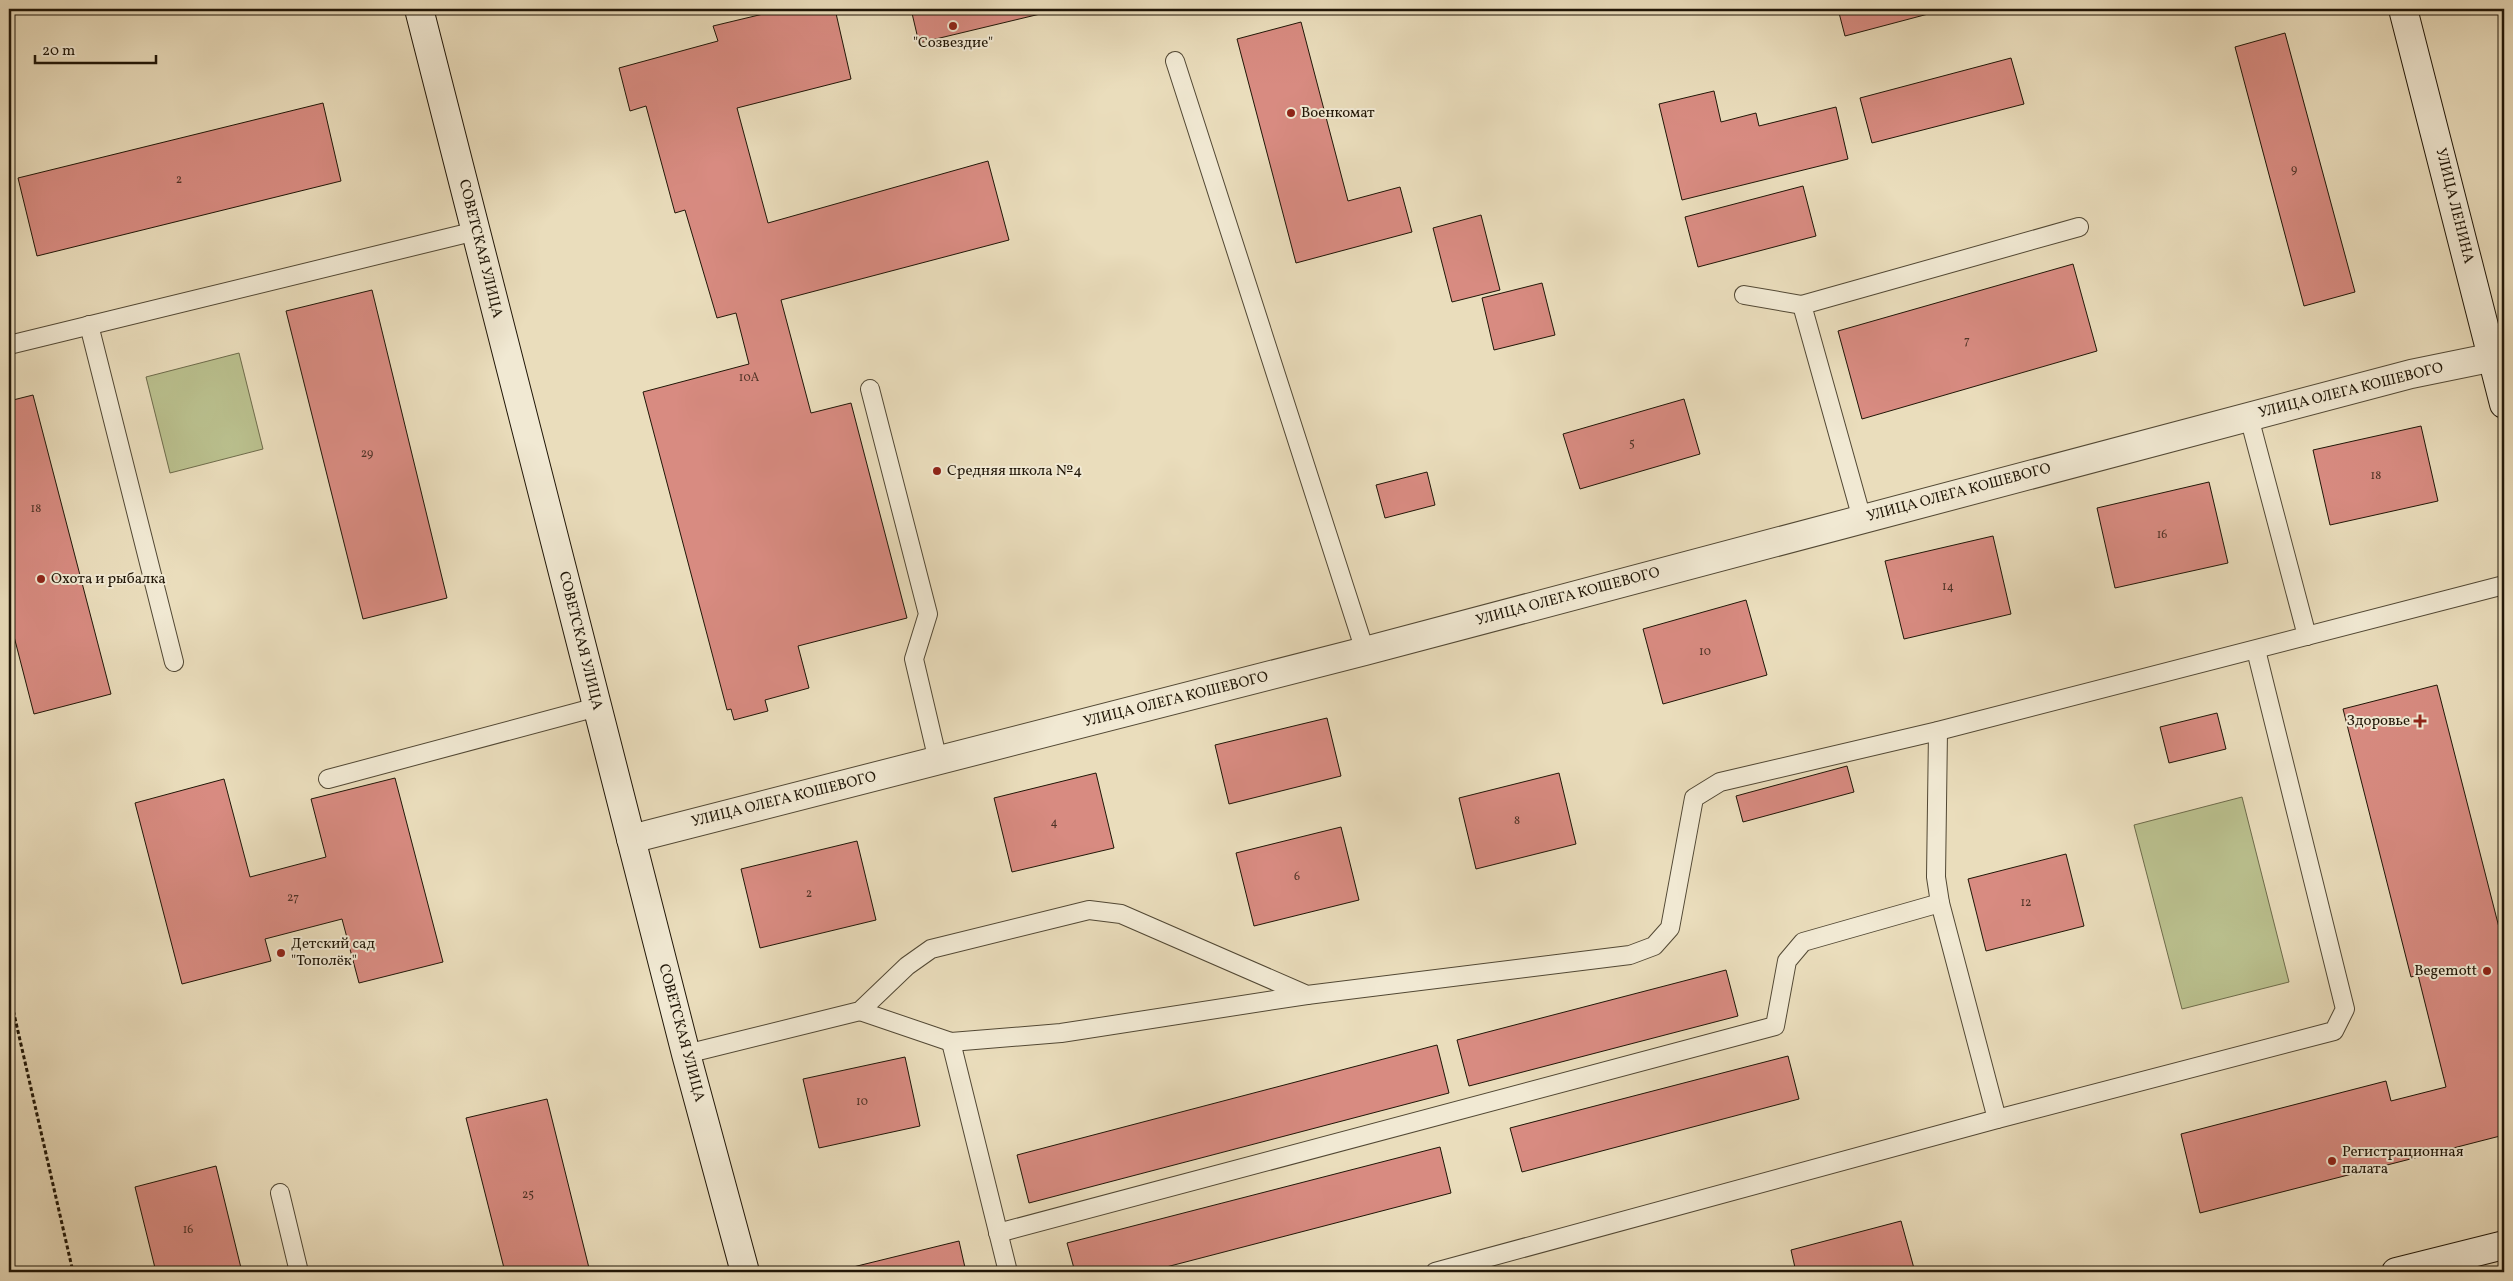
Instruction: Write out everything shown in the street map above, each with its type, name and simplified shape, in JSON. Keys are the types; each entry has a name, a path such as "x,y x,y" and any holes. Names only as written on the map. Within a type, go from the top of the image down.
{"street":[{"name":"СОВЕТСКАЯ УЛИЦА","path":"419,9 686,1054 745,1272"},
{"name":"УЛИЦА ЛЕНИНА","path":"2403,9 2498,356 2504,404"},
{"name":"УЛИЦА ОЛЕГА КОШЕВОГО","path":"631,840 1365,651 2411,374 2498,356"},
{"path":"2396,1272 2504,1245"}],"lane":[{"path":"1175,61 1365,651"},
{"path":"1744,295 1802,305 2079,227"},
{"path":"9,345 476,231"},
{"path":"1802,305 1862,519"},
{"path":"89,325 174,662"},
{"path":"870,389 928,614 914,659 938,761"},
{"path":"2249,417 2307,636"},
{"path":"860,1011 951,1042 1060,1033 1307,995 1630,955 1654,946 1670,928 1694,798 1720,782 1938,731 2504,585"},
{"path":"1435,1272 2334,1031 2345,1009 2256,650"},
{"path":"328,779 597,707"},
{"path":"1938,731 1936,877 1940,903 1997,1120"},
{"path":"998,1233 1775,1026 1787,961 1803,942 1940,903"},
{"path":"686,1054 860,1011 908,966 931,949 1089,910 1120,914 1307,995"},
{"path":"951,1042 1008,1272"},
{"path":"280,1193 299,1272"}],"path":[{"path":"9,992 73,1272"}],"green space":[{"path":"239,353 263,449 170,473 146,377"},
{"path":"2242,797 2289,982 2182,1009 2134,825"}],"building":[{"path":"784,9 835,9 851,79 737,108 768,223 988,161 1009,240 781,300 811,413 851,403 907,618 798,646 809,688 765,700 768,711 734,720 731,709 727,710 643,392 749,364 736,313 717,318 685,210 675,213 646,106 630,111 619,68 718,41 713,26"},
{"name":"\"Созвездие\"","path":"911,9 1061,9 919,43"},
{"path":"1838,9 1947,9 1845,36"},
{"name":"Военкомат","path":"1301,22 1348,201 1400,187 1412,232 1296,263 1237,39"},
{"path":"2285,33 2355,292 2304,306 2235,47"},
{"path":"2011,58 2024,104 1872,143 1860,98"},
{"path":"1714,91 1721,122 1756,113 1759,126 1836,107 1848,159 1682,200 1659,104"},
{"path":"323,103 341,181 37,256 18,178"},
{"path":"1803,186 1816,236 1698,267 1685,217"},
{"path":"1481,215 1500,290 1452,302 1433,228"},
{"path":"2073,264 2097,351 1862,419 1838,331"},
{"path":"1542,283 1555,335 1494,350 1482,298"},
{"path":"372,290 447,598 363,619 286,311"},
{"path":"33,395 111,694 34,714 9,617 9,401"},
{"path":"1684,399 1700,454 1580,489 1563,434"},
{"path":"2421,426 2438,501 2330,525 2313,450"},
{"path":"1427,472 1435,505 1385,518 1376,485"},
{"path":"2209,482 2228,563 2115,588 2097,508"},
{"path":"1993,536 2011,614 1904,639 1885,561"},
{"path":"1746,600 1767,675 1663,704 1643,629"},
{"path":"2437,685 2504,947 2504,1135 2200,1213 2181,1134 2386,1081 2391,1101 2446,1087 2418,975 2411,977 2343,709"},
{"path":"2217,713 2226,749 2169,763 2160,727"},
{"path":"1327,718 1341,776 1229,804 1215,745"},
{"path":"1847,766 1854,792 1743,822 1736,796"},
{"path":"1096,773 1114,848 1012,872 994,798"},
{"path":"1559,773 1576,844 1476,869 1459,798"},
{"path":"395,778 443,962 359,983 342,919 265,939 271,961 182,984 135,803 224,779 250,877 326,857 311,799"},
{"path":"1341,827 1359,900 1254,926 1236,853"},
{"path":"857,841 876,920 760,948 741,869"},
{"path":"2066,854 2084,926 1986,951 1968,879"},
{"path":"1726,970 1738,1016 1469,1086 1457,1040"},
{"path":"1437,1045 1449,1093 1029,1203 1017,1155"},
{"path":"1788,1056 1799,1099 1522,1172 1510,1128"},
{"path":"905,1057 920,1126 819,1148 803,1079"},
{"path":"547,1099 590,1272 505,1272 466,1118"},
{"path":"1440,1147 1451,1193 1147,1272 1075,1272 1067,1243"},
{"path":"216,1166 242,1272 156,1272 135,1187"},
{"path":"1901,1221 1915,1272 1796,1272 1791,1250"},
{"path":"959,1241 966,1272 850,1272 849,1268"}],"place":[{"name":"\"Созвездие\"","path":"953,26"},
{"name":"Военкомат","path":"1291,113"},
{"name":"Средняя школа №4","path":"937,471"},
{"name":"Охота и рыбалка","path":"41,579"},
{"name":"Здоровье","path":"2420,721"},
{"name":"Детский сад \"Тополёк\"","path":"281,953"},
{"name":"Begemott","path":"2487,971"},
{"name":"Регистрационная палата","path":"2332,1161"}]}
